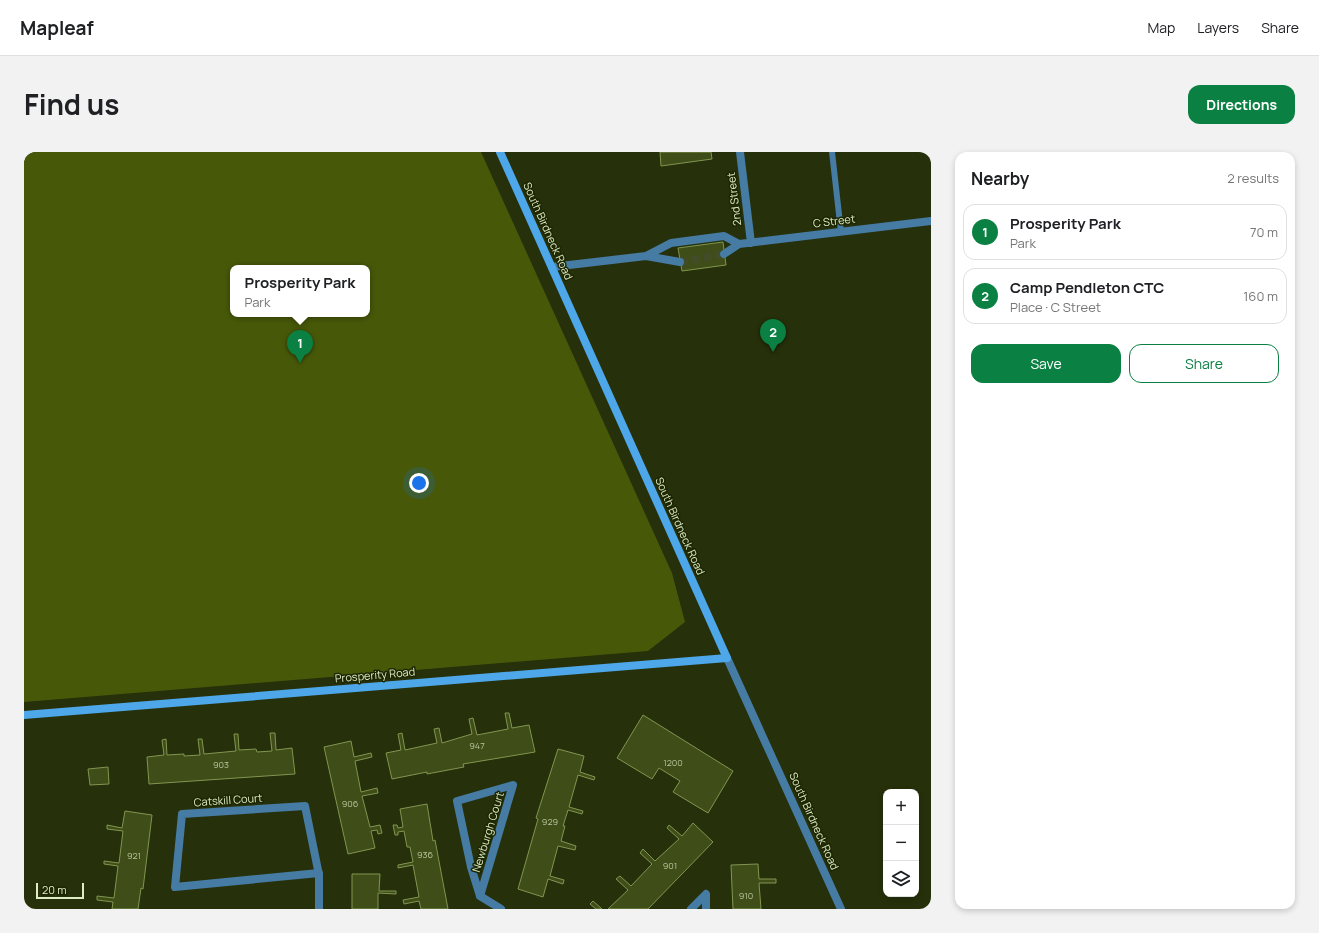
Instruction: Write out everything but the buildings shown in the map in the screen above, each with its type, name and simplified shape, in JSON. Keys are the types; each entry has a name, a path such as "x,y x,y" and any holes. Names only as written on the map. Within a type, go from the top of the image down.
{"street":[{"name":"South Birdneck Road","path":"500,152 841,909"},
{"name":"2nd Street","path":"740,152 751,243"},
{"name":"C Street","path":"724,254 739,244 931,221"},
{"name":"C Street","path":"646,256 671,243 716,237 724,236 739,244"},
{"name":"C Street","path":"552,267 646,256 680,262"},
{"name":"Prosperity Road","path":"24,715 727,658"},
{"name":"Newburgh Court","path":"513,785 511,792 480,896 471,867 457,801 513,785"},
{"name":"Catskill Court","path":"319,872 175,887 182,814 305,806 319,872 319,909"},
{"path":"691,909 706,894 706,909"},
{"path":"480,896 501,909"}],"lane":[{"path":"832,152 841,232"}],"green space":[{"path":"24,152 481,152 672,573 685,622 648,651 24,702"}],"tunnel":[{"path":"680,262 724,254"}],"place":[{"name":"Camp Pendleton CTC","path":"773,352"},
{"name":"Prosperity Park","path":"300,363"}]}
